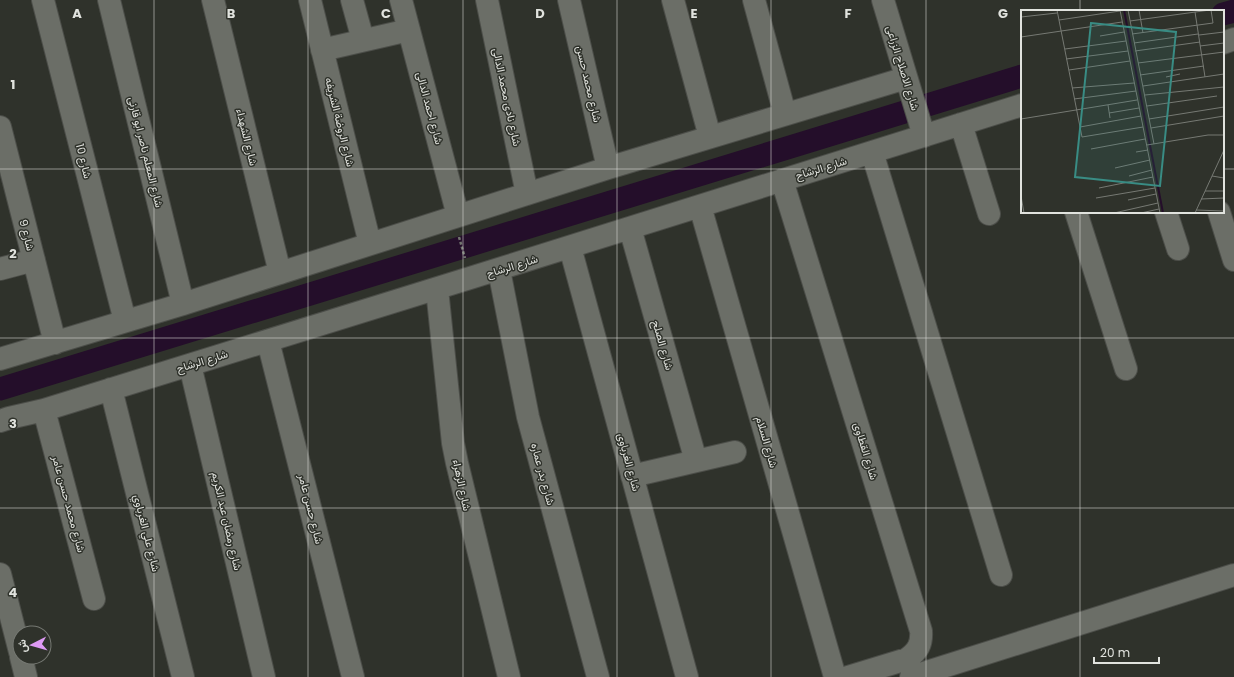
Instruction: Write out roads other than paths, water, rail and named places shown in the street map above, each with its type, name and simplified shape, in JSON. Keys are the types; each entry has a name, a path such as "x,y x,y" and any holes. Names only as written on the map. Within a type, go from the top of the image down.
{"street":[{"name":"شارع 10","path":"43,0 125,321"},
{"name":"شارع المعلم ناصر ابو قارنى","path":"109,0 183,304"},
{"name":"شارع الشهداء","path":"214,0 280,273"},
{"name":"شارع الروضة الشريفه","path":"310,0 370,244"},
{"path":"352,0 363,40"},
{"name":"شارع احمد الدالى","path":"401,0 456,217"},
{"name":"شارع نادى محمد الدالى","path":"487,0 527,194"},
{"name":"شارع محمد حسن","path":"569,0 608,168"},
{"path":"673,0 710,138"},
{"path":"754,0 786,114"},
{"name":"شارع الاصلاح الزراعى","path":"883,0 924,136"},
{"path":"322,50 409,30"},
{"path":"1224,43 1234,39"},
{"path":"0,359 183,304 608,168 906,78"},
{"name":"شارع الرشاح","path":"0,421 44,410 499,270 1021,105"},
{"path":"961,124 989,214"},
{"name":"شارع 9","path":"0,127 55,343"},
{"path":"872,152 1001,575"},
{"name":"شارع القطاوى","path":"782,180 921,631 922,639 919,647 914,654 907,659 848,677"},
{"name":"شارع السلام","path":"700,206 835,677"},
{"path":"1076,213 1126,368"},
{"path":"1166,213 1178,249"},
{"path":"1219,213 1234,260"},
{"name":"شارع الصلح","path":"630,228 696,461"},
{"name":"شارع الغرباوى","path":"570,247 687,677"},
{"path":"0,269 34,260"},
{"name":"شارع بدر عماره","path":"499,270 528,417 598,677"},
{"name":"شارع الزهراء","path":"436,289 453,443 461,484 509,677"},
{"name":"شارع حسن عامر","path":"268,341 353,677"},
{"name":"شارع رمضان عبد الكريم","path":"190,365 264,677"},
{"name":"شارع علي الغرباوي","path":"111,389 183,677"},
{"name":"شارع محمد حسن عامر","path":"44,410 94,599"},
{"path":"632,476 735,452"},
{"path":"0,574 13,625"},
{"path":"911,677 933,674 1234,575"},
{"path":"23,665 26,677"}],"waterway":[{"path":"1224,14 1234,11"},
{"path":"0,389 1021,76"}]}
